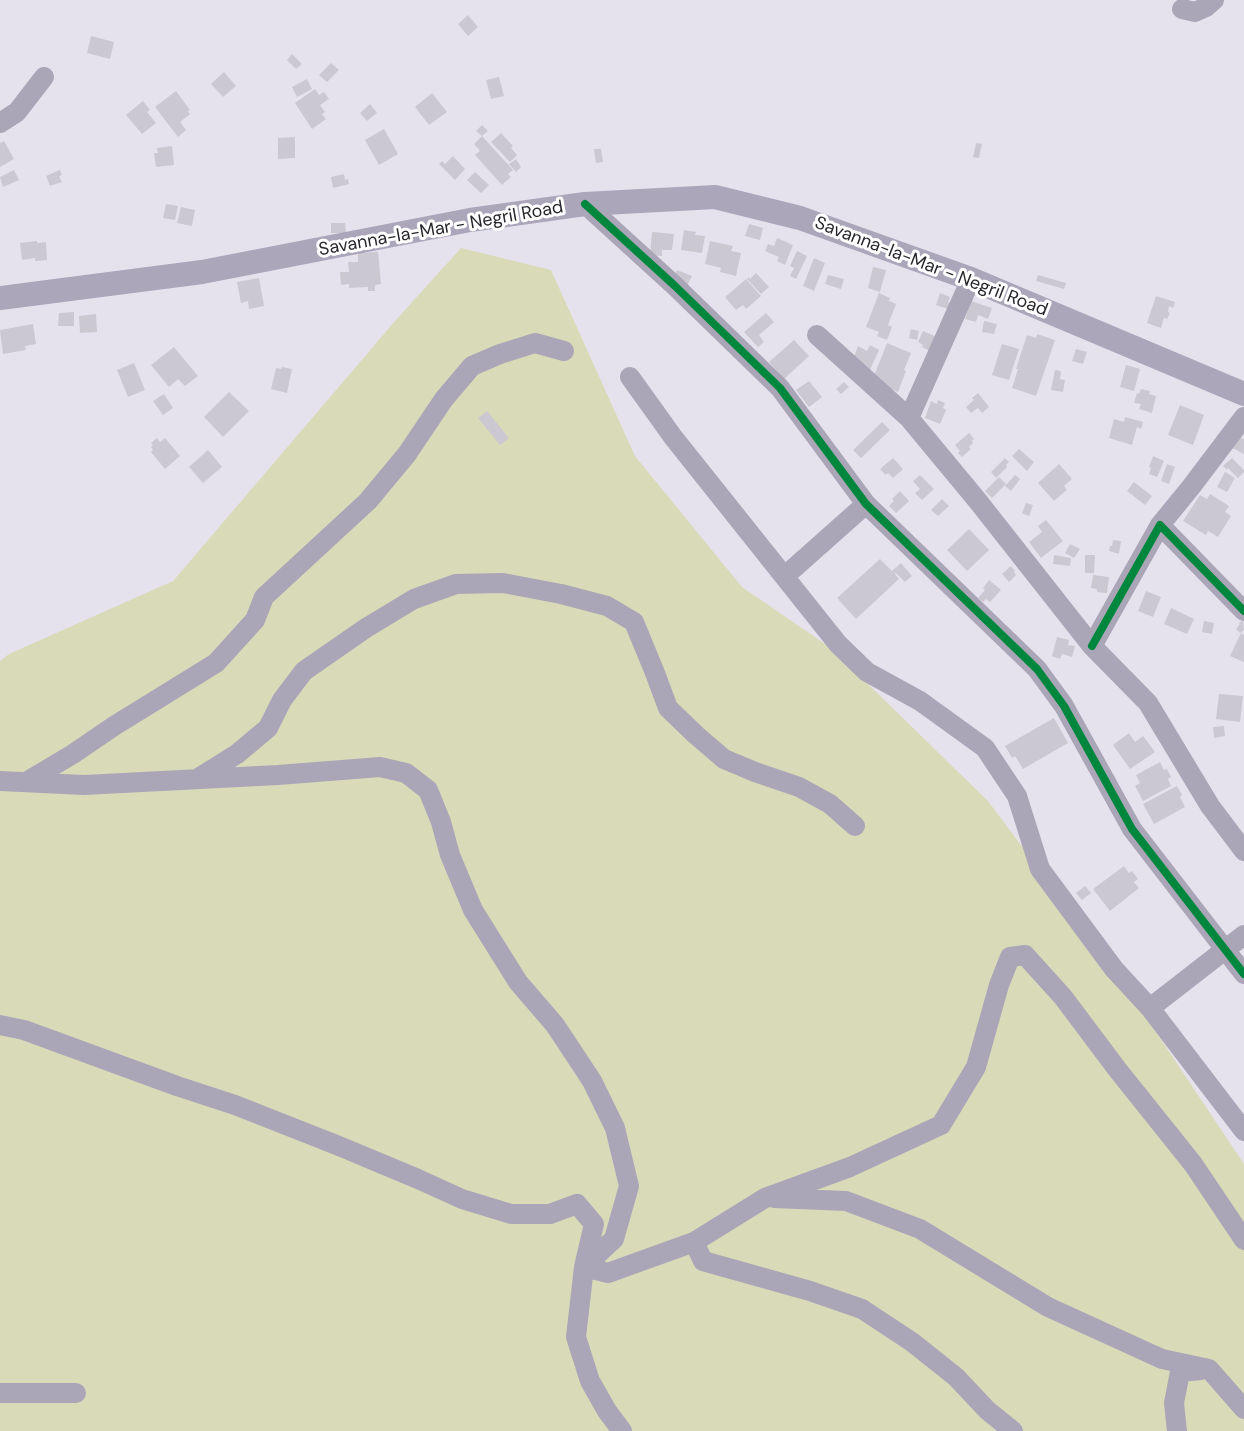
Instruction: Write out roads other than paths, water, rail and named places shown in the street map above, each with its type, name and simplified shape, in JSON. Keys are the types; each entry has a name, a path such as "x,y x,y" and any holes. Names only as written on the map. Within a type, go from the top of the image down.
{"main road":[{"name":"Savanna-la-Mar - Negril Road","path":"0,298 202,272 470,220 585,204 715,197 800,218 971,279 1244,400"}],"street":[{"path":"1182,9 1195,12 1214,0"},
{"path":"0,123 17,112 44,77"},
{"path":"585,204 675,286 780,388 866,504 1037,669 1064,706 1132,829 1244,974"},
{"path":"909,418 971,279"},
{"path":"817,335 909,418 1092,646 1148,703 1210,806 1244,851"},
{"path":"26,782 216,663 255,620 264,597 368,501 407,454 444,399 472,366 535,343 564,351"},
{"path":"630,377 673,437 838,644 867,672 920,701 985,748 1017,796 1040,869 1114,969 1150,1008 1244,1131"},
{"path":"1092,646 1160,525 1191,487 1244,400"},
{"path":"785,576 866,504"},
{"path":"1160,525 1244,611"},
{"path":"197,778 237,754 268,728 282,699 304,671 366,628 414,599 456,584 503,583 607,606 634,622 668,708 696,735 724,759 799,787 830,804 855,826"},
{"path":"0,781 84,785 279,775 380,767 406,774 428,790 441,822 450,855 473,910 519,982 555,1025 592,1081 615,1128 629,1186 614,1239 584,1267"},
{"path":"1150,1008 1244,935"},
{"path":"584,1267 608,1273 694,1242 765,1198 850,1167 941,1125 976,1066 999,985 1010,957 1025,955 1063,998 1193,1164 1244,1240"},
{"path":"0,1025 24,1030 235,1105 349,1150 462,1199 511,1214 550,1214 577,1204 594,1224 584,1267 576,1337 590,1381 607,1411 622,1431"},
{"path":"765,1198 846,1201 920,1229 1048,1307 1162,1359 1209,1368 1244,1409"},
{"path":"694,1242 703,1261 810,1291 862,1309 912,1342 956,1377 987,1410 1013,1431"},
{"path":"1176,1431 1174,1404 1180,1372 1209,1368"},
{"path":"0,1393 76,1393"}]}
